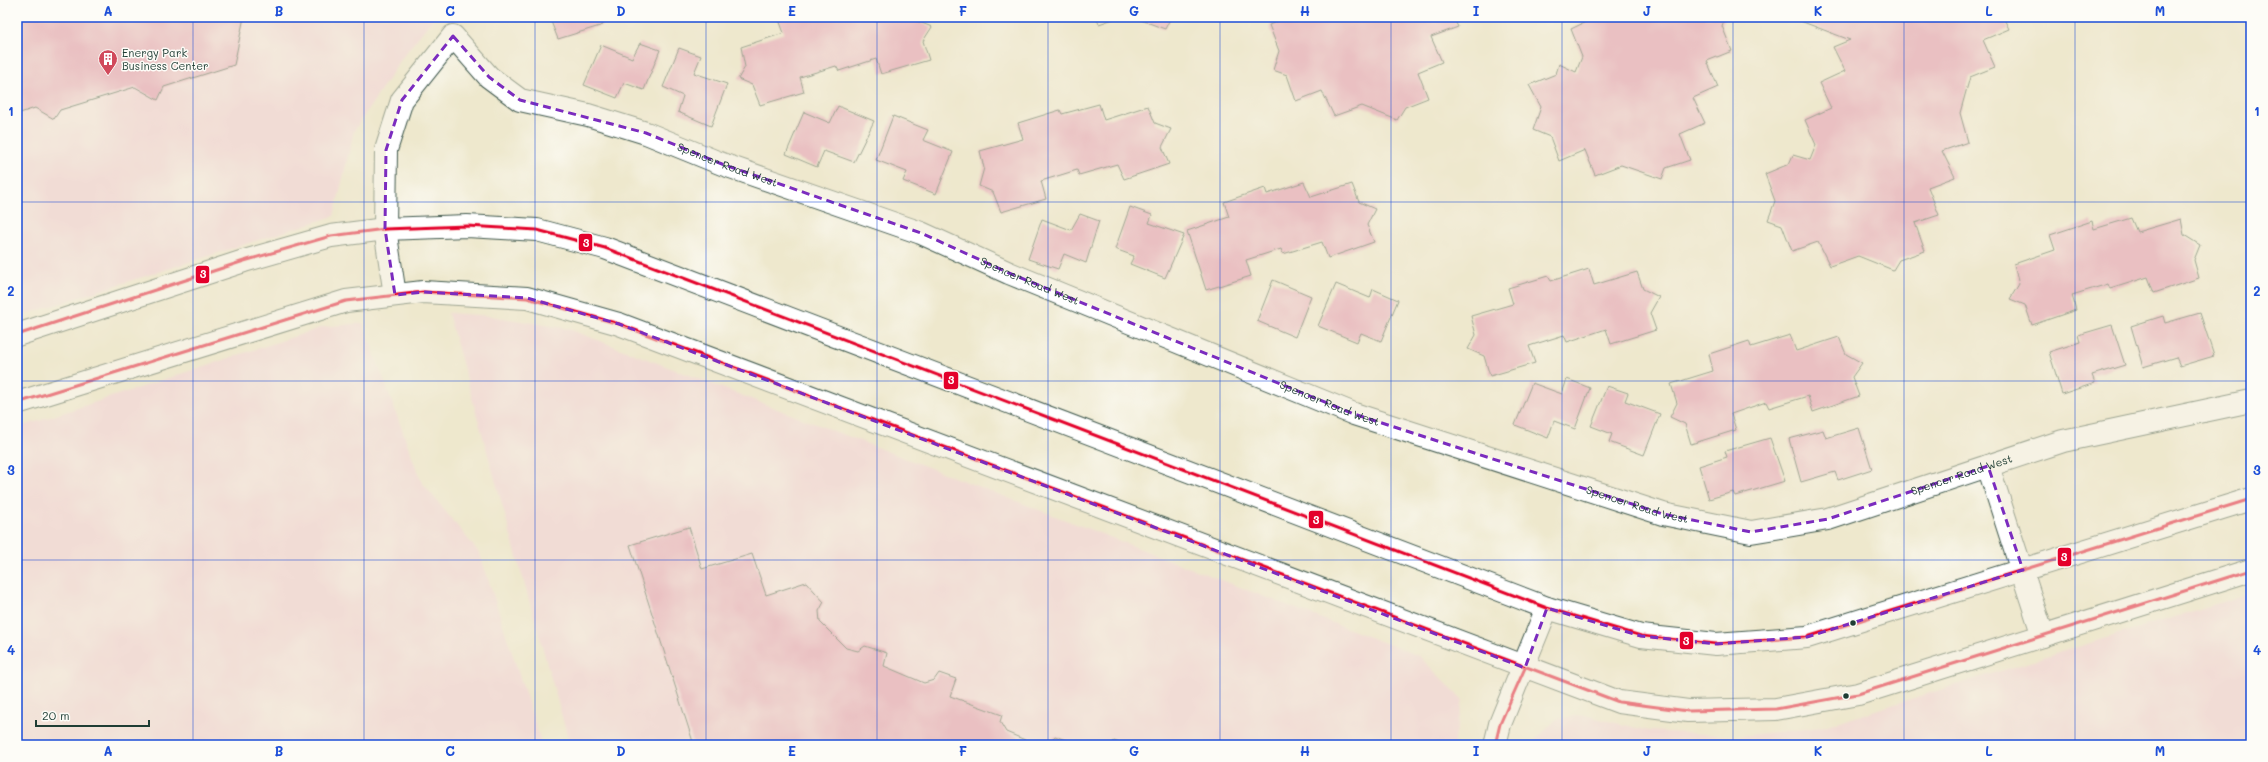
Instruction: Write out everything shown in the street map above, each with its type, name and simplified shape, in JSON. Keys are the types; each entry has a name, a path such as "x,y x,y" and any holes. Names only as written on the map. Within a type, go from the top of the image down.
{"street":[{"name":"Spencer Road West","path":"385,228 386,150 402,100 453,36 489,77 520,100 588,116 646,133 722,164 921,233 1009,273 1354,414 1663,514 1751,532 1828,519 2063,440 2251,401"},
{"path":"17,335 244,260 331,236 385,228 467,226 537,230 605,248 1547,608 1641,636 1716,644 1807,637 2251,499"},
{"path":"385,228 395,295"},
{"path":"17,403 346,301 423,292 527,298 619,324 1525,668 1619,702 1688,711 1776,709 1858,694 2251,570"},
{"path":"1988,466 2023,570 2043,636"},
{"path":"1495,745 1500,724 1525,668 1547,608"}],"highlighted area":[{"path":"453,36 489,77 520,100 646,133 722,164 921,233 1009,273 1354,414 1663,514 1751,532 1828,519 1988,466 2023,570 1807,637 1716,644 1641,636 1547,608 1525,668 619,324 527,298 423,292 395,295 385,229 386,150 402,100"}],"shaded area":[{"path":"17,17 434,17 402,58 354,131 334,216 17,317"},
{"path":"448,313 491,316 569,329 1419,656 1463,700 1454,745 570,745"},
{"path":"363,323 421,481 480,554 542,745 17,745 17,428 323,327"},
{"path":"2251,593 2251,745 1530,745 1557,719 1583,715 1649,731 1739,736 1821,727"}],"building":[{"name":"Energy Park Business Center","path":"17,17 244,17 234,65 164,87 158,100 135,87 60,110 54,119 35,108 17,114"},
{"path":"547,17 601,17 603,25 558,39 550,19"},
{"path":"778,17 913,17 914,20 932,27 923,41 929,60 881,74 876,59 839,71 836,66 800,77 804,92 760,105 752,85 738,79 745,67 741,47 784,33"},
{"path":"1096,17 1119,17 1099,24"},
{"path":"1133,17 1174,17 1170,19 1165,29"},
{"path":"1288,17 1453,17 1458,27 1431,37 1442,62 1418,72 1428,98 1405,107 1397,120 1362,106 1334,116 1322,91 1296,101 1287,75 1273,70 1279,51 1269,25"},
{"path":"1596,17 1725,17 1722,26 1732,51 1707,61 1718,87 1693,98 1705,123 1680,134 1690,160 1666,168 1662,179 1621,165 1595,175 1585,150 1559,161 1550,137 1533,130 1541,107 1529,85 1556,74 1559,64 1576,72 1582,57 1571,29"},
{"path":"1790,17 2003,17 2009,29 1983,40 1995,67 1970,77 1960,113 1968,142 1942,151 1955,177 1928,187 1939,215 1915,223 1925,251 1899,260 1893,270 1858,256 1830,266 1818,242 1792,251 1782,225 1768,220 1775,201 1765,174 1789,164 1793,155 1810,160 1816,145 1805,120 1831,108 1819,83 1845,71 1833,47 1850,40"},
{"path":"640,43 660,50 644,90 624,83 617,98 584,85 601,45 632,58"},
{"path":"679,48 701,56 694,73 727,84 711,126 678,112 683,96 663,87"},
{"path":"1099,104 1104,120 1148,106 1155,123 1171,129 1162,147 1169,164 1124,179 1117,164 1079,175 1077,170 1041,181 1046,199 1001,212 993,192 979,186 984,168 980,151 1023,139 1018,123 1060,110 1062,114"},
{"path":"838,106 874,121 854,162 824,151 817,167 786,154 804,112 830,123"},
{"path":"893,116 928,130 923,140 953,152 936,194 903,181 907,172 876,160"},
{"path":"1304,182 1311,197 1352,184 1359,202 1375,209 1367,225 1374,242 1328,258 1322,242 1283,254 1281,249 1246,260 1251,276 1206,290 1187,231 1229,217 1224,202 1265,188 1267,194"},
{"path":"1130,207 1152,215 1149,223 1184,235 1165,278 1130,264 1134,256 1115,249"},
{"path":"1080,214 1099,221 1086,263 1064,254 1058,269 1028,259 1042,219 1071,230"},
{"path":"2131,218 2137,232 2181,219 2184,235 2200,245 2194,260 2199,278 2154,293 2148,277 2110,289 2108,284 2072,295 2076,310 2032,325 2025,305 2010,299 2019,284 2014,264 2055,250 2050,235 2092,221 2094,229"},
{"path":"1589,269 1594,285 1637,272 1643,289 1659,297 1650,313 1656,330 1611,344 1606,329 1567,342 1564,335 1529,346 1535,363 1490,376 1484,356 1468,349 1476,335 1471,316 1513,304 1508,288 1548,276 1551,281"},
{"path":"1273,280 1311,296 1295,337 1257,321"},
{"path":"1336,284 1370,298 1373,289 1398,300 1381,341 1361,333 1357,342 1318,326"},
{"path":"2200,313 2214,356 2180,366 2176,357 2143,367 2131,326 2163,316 2165,323"},
{"path":"2112,325 2125,365 2092,375 2095,383 2062,394 2049,352 2080,342 2078,335"},
{"path":"1790,335 1796,351 1839,337 1846,354 1862,363 1852,377 1859,396 1813,412 1808,396 1769,408 1766,402 1731,414 1736,430 1691,444 1685,424 1670,417 1677,403 1671,384 1713,371 1709,354 1749,341 1751,347"},
{"path":"1567,379 1590,388 1575,429 1554,421 1548,438 1515,425 1532,383 1562,394"},
{"path":"1607,386 1628,393 1625,401 1660,414 1644,455 1609,442 1612,434 1591,426"},
{"path":"1859,428 1872,469 1838,480 1835,472 1801,482 1789,439 1823,430 1826,438"},
{"path":"1770,438 1785,481 1735,496 1733,492 1709,499 1699,466 1727,457 1725,451"},
{"path":"689,527 702,569 752,554 766,595 806,582 824,602 819,611 820,622 846,648 858,651 865,646 887,653 884,666 924,683 934,680 939,673 956,679 950,696 1002,715 1000,722 1006,732 1037,745 694,745 630,545"},
{"path":"1055,736 1078,745 1046,745"},
{"path":"1114,741 1125,745 1111,745"}],"transit line":[{"name":"3","path":"17,335 244,261 331,236 385,229 467,226 537,230 605,248 1547,608 1641,636 1716,644 1807,637 2251,499"},
{"name":"3","path":"17,403 346,301 423,292 527,298 619,324 1619,702 1688,711 1776,709 1858,694 2251,570"},
{"name":"3","path":"1495,745 1500,724 1525,668"}],"place":[{"name":"Energy Park Business Center","path":"108,76"}]}
